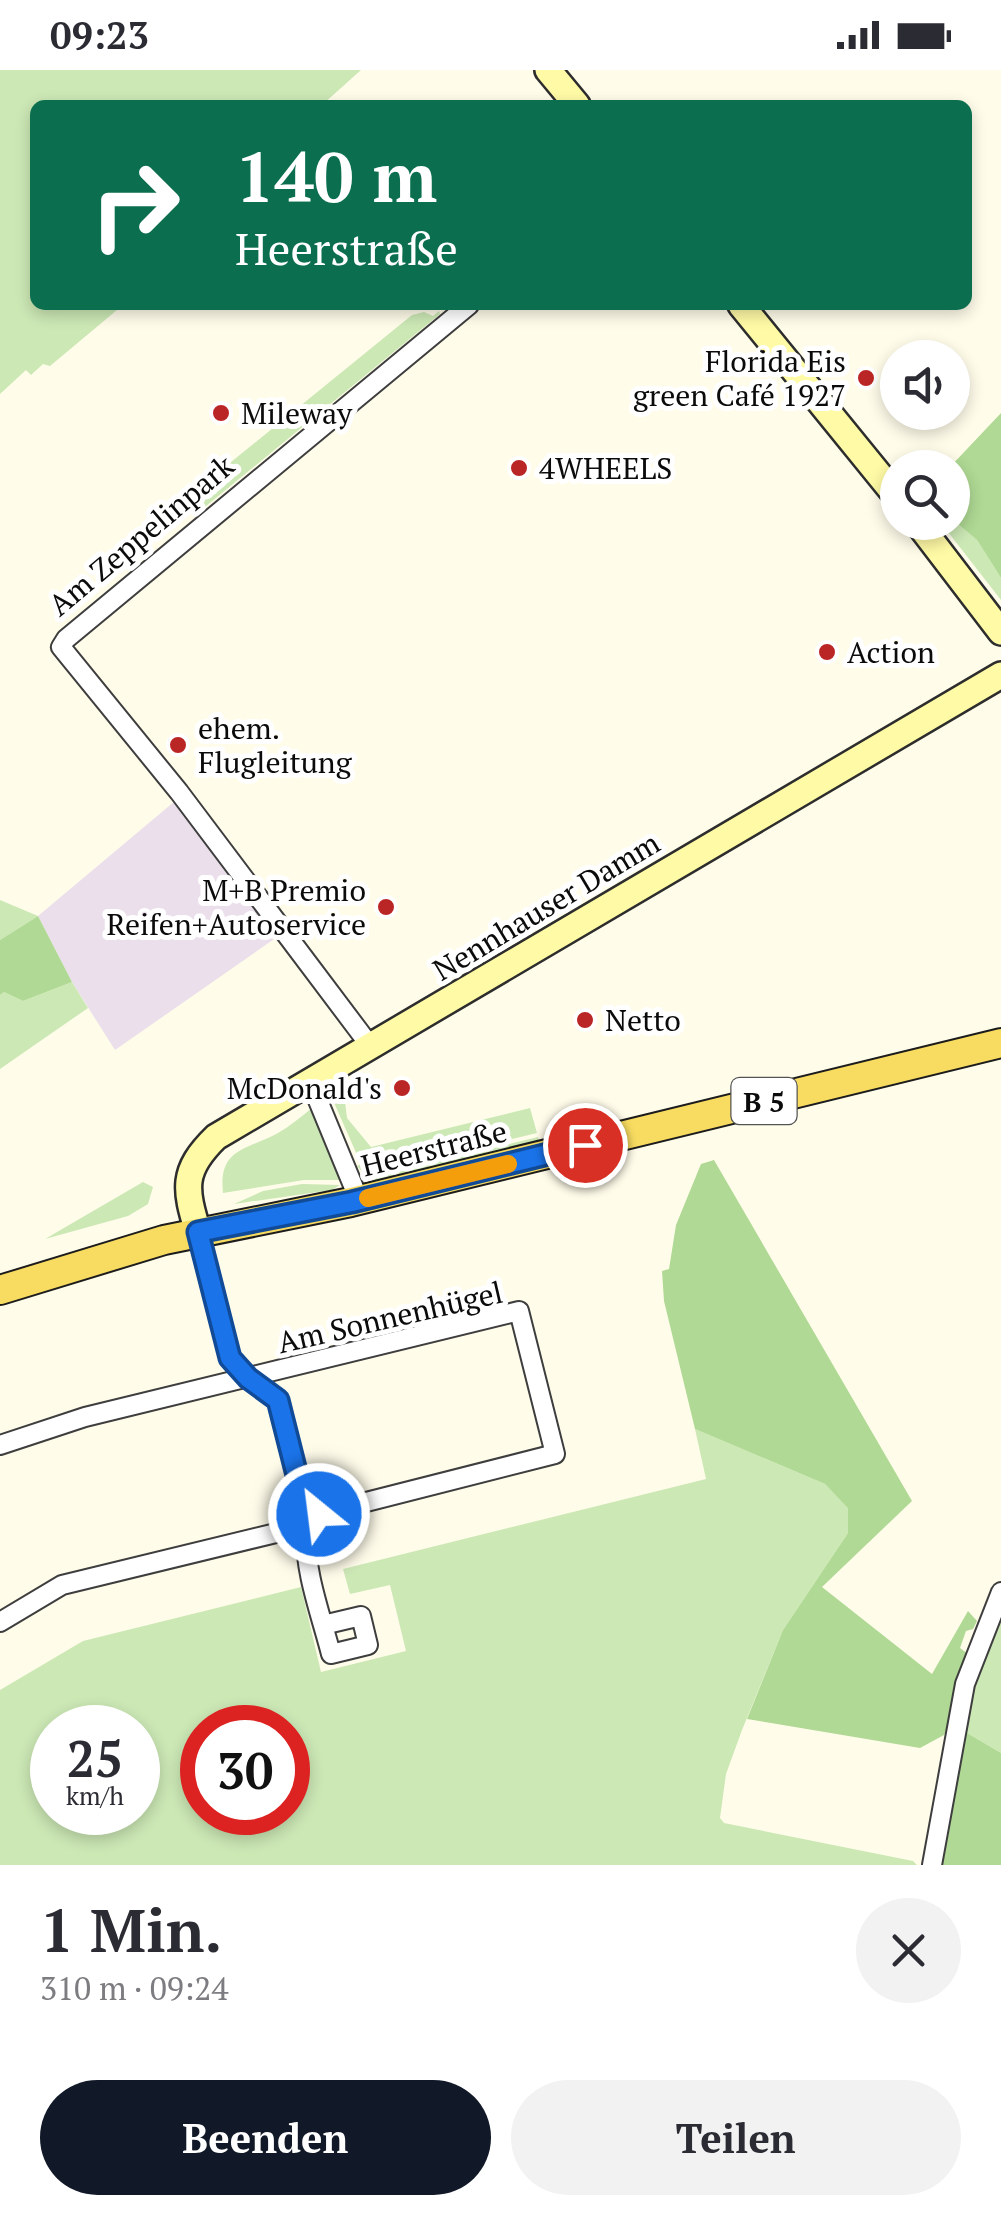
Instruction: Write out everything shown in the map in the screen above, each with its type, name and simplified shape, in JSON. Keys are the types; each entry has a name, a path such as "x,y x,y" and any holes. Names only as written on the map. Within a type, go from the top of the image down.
{"main road":[{"path":"548,70 573,100"},
{"path":"745,310 880,476"},
{"path":"931,540 1001,632"},
{"name":"Nennhauser Damm","path":"198,1232 186,1184 198,1157 216,1137 1001,675"},
{"name":"Heerstraße","path":"0,1290 198,1232 358,1200 1001,1043"}],"street":[{"name":"Am Zeppelinpark","path":"371,1047 179,792 61,647 119,594 463,310"},
{"path":"310,1082 358,1200"},
{"path":"198,1232 230,1358 248,1378 278,1400 312,1508 294,1511 324,1625"},
{"name":"Am Sonnenhügel","path":"248,1378 519,1311 555,1454 312,1508"},
{"path":"0,1445 85,1417 248,1378"},
{"path":"0,1622 62,1585 300,1526"},
{"path":"932,1865 965,1684 1001,1592"}],"shaded area":[{"path":"181,796 290,928 115,1050 72,982 38,916"}],"green space":[{"path":"0,70 361,70 328,100 30,100 30,310 117,310 50,366 43,364 31,375 26,370 0,394"},
{"path":"439,311 194,516 188,497 412,315 424,312 433,316"},
{"path":"1001,413 1001,578 970,534 970,450 966,450"},
{"path":"970,534 977,540 1001,578 1001,600 954,540 970,540"},
{"path":"0,900 38,916 0,940"},
{"path":"38,916 72,982 23,1001 4,992 0,995 0,940"},
{"path":"72,982 88,1008 0,1069 0,995 4,992 23,1001"},
{"path":"343,1085 347,1118 371,1147 530,1108 537,1133 365,1175 357,1166 361,1164 332,1098 333,1091"},
{"path":"312,1108 343,1176 339,1180 304,1180 223,1193 225,1167 237,1152 267,1139"},
{"path":"538,1137 539,1141 377,1181 367,1179"},
{"path":"714,1160 912,1501 822,1587 932,1674 968,1611 977,1621 973,1629 966,1631 960,1648 968,1654 951,1720 944,1735 920,1748 747,1719 783,1630 848,1533 848,1508 825,1484 695,1429 664,1301 662,1271 669,1269 676,1225 701,1164"},
{"path":"143,1182 153,1187 148,1204 128,1216 45,1239"},
{"path":"302,1184 340,1185 332,1190 234,1204 263,1191"},
{"path":"695,1429 825,1484 848,1507 848,1533 783,1630 726,1774 720,1818 724,1823 913,1861 917,1865 0,1865 0,1690 83,1641 301,1587 321,1672 406,1651 390,1585 350,1594 343,1569 706,1479"},
{"path":"1001,1610 1001,1753 962,1730 973,1676"},
{"path":"962,1730 1001,1753 1001,1865 939,1865"}],"slow traffic":[{"path":"368,1198 508,1164"}],"place":[{"name":"Florida Eis green Café 1927","path":"866,378"},
{"name":"Mileway","path":"221,413"},
{"name":"4WHEELS","path":"519,468"},
{"name":"Action","path":"827,652"},
{"name":"ehem. Flugleitung","path":"178,745"},
{"name":"M+B Premio Reifen+Autoservice","path":"386,907"},
{"name":"Netto","path":"585,1020"},
{"name":"McDonald's","path":"402,1088"}],"route":[{"path":"319,1514 314,1505 304,1503 278,1400 248,1378 230,1358 198,1232 352,1202 585,1145"}]}
